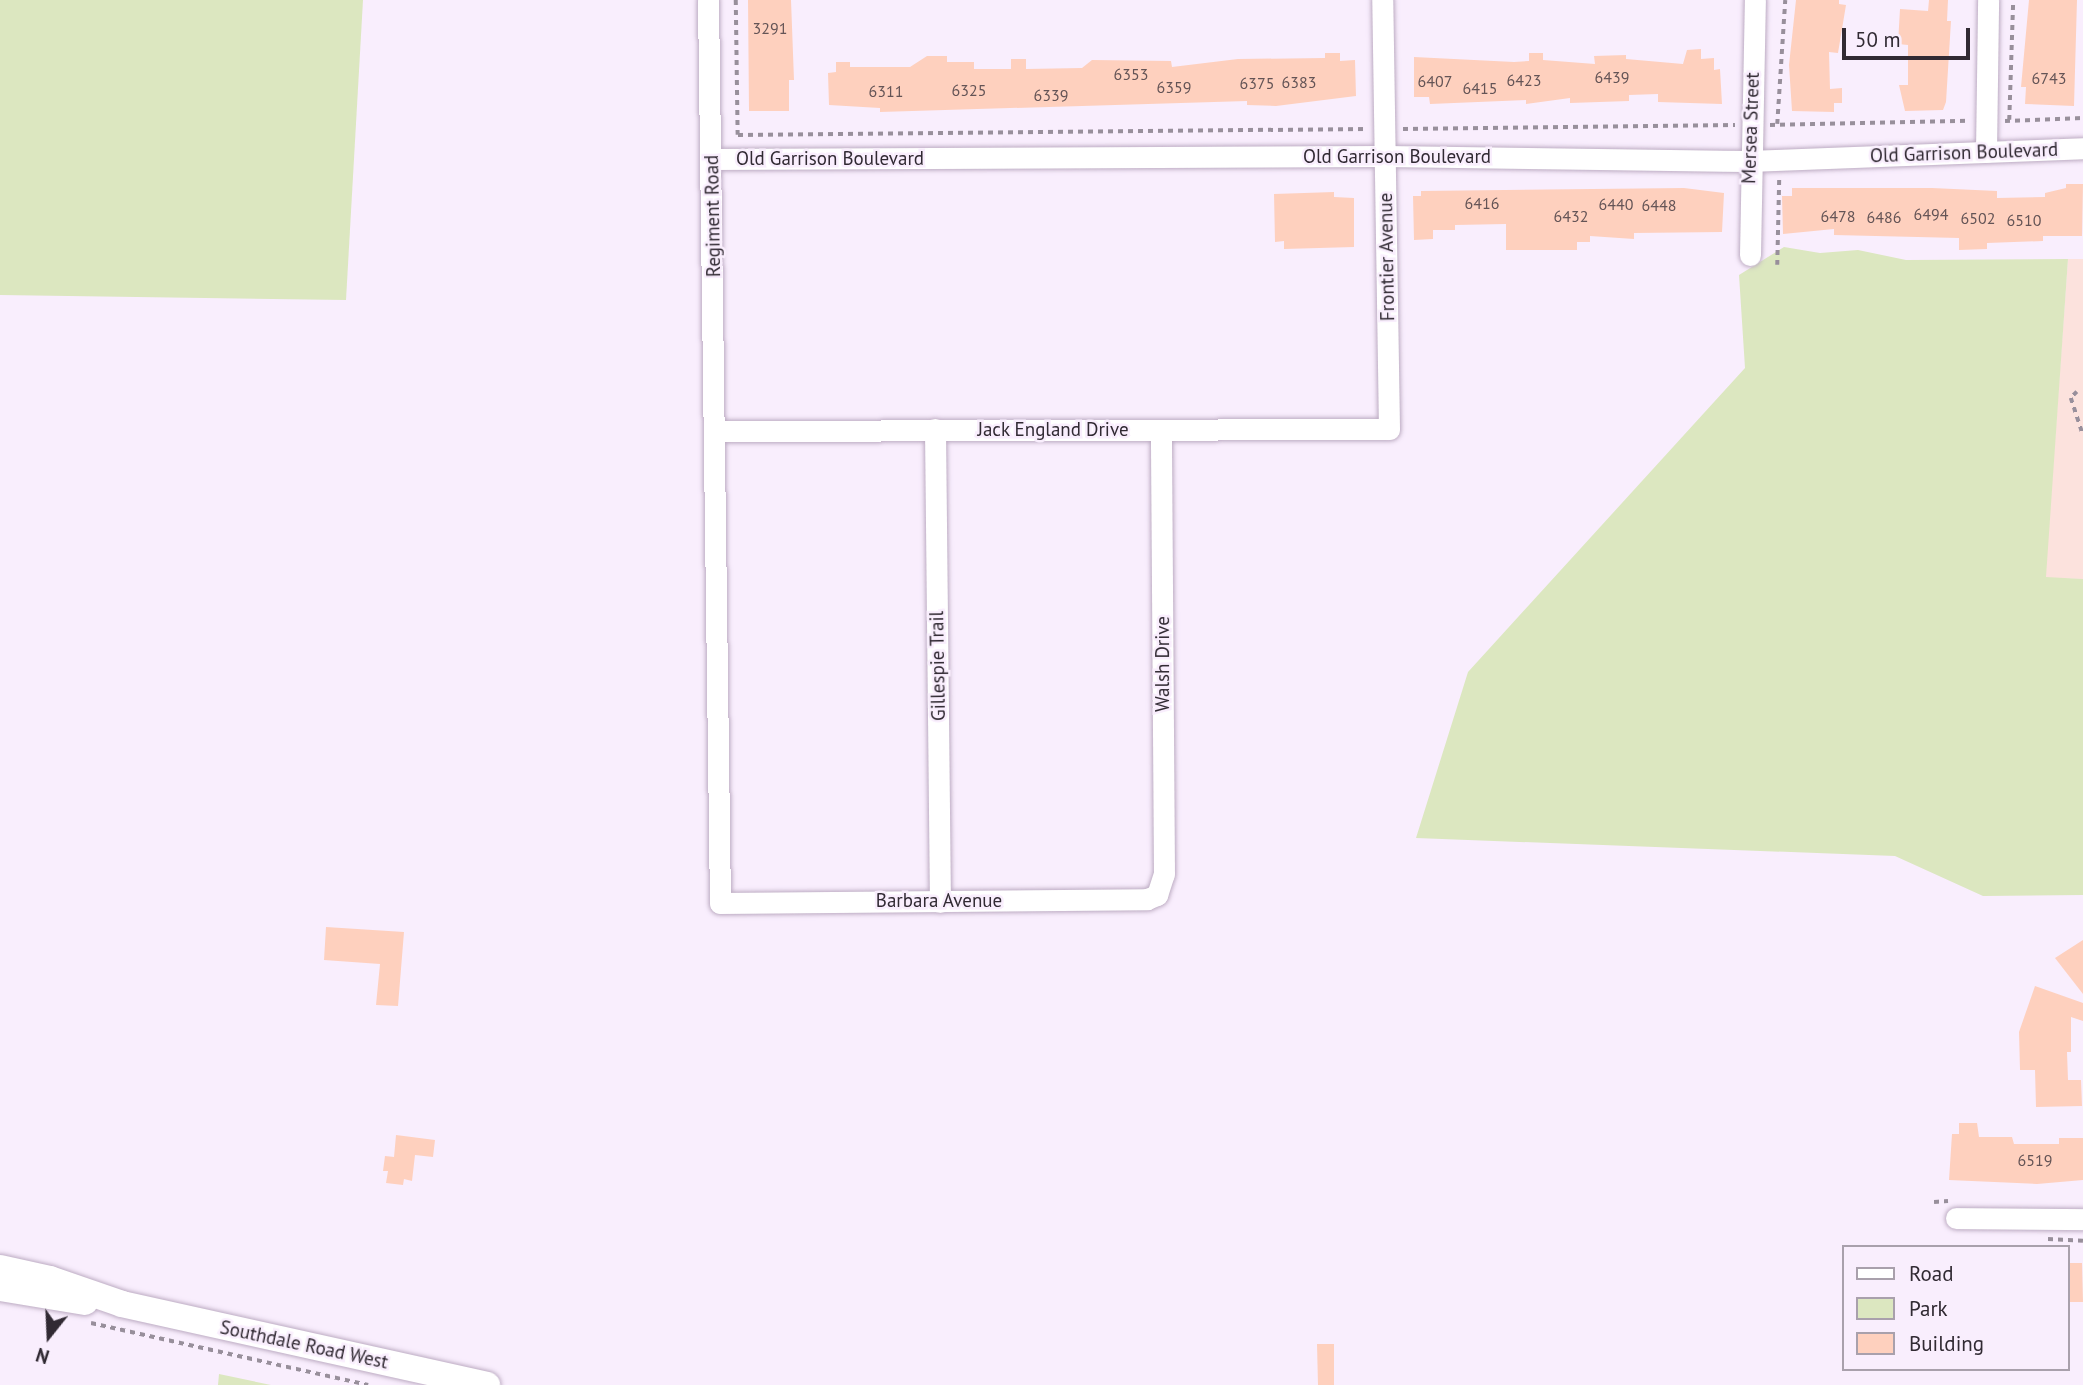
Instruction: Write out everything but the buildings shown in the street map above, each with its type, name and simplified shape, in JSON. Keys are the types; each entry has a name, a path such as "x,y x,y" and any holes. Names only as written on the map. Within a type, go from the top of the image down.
{"main road":[{"name":"Southdale Road West","path":"0,1268 50,1279 122,1304 487,1385"},
{"name":"Southdale Road West","path":"0,1288 46,1298 122,1304"}],"street":[{"name":"Regiment Road","path":"708,0 717,431 720,902"},
{"name":"Frontier Avenue","path":"1382,0 1389,429"},
{"name":"Mersea Street","path":"1750,255 1749,161 1755,0"},
{"path":"1986,152 1988,0"},
{"name":"Old Garrison Boulevard","path":"712,159 1386,156 1749,161 2083,148"},
{"name":"Gillespie Trail","path":"935,429 940,902"},
{"name":"Jack England Drive","path":"717,431 1389,429"},
{"name":"Walsh Drive","path":"1157,895 1164,874 1161,431"},
{"name":"Barbara Avenue","path":"720,902 940,902 1157,895"},
{"path":"1956,1218 2083,1219"}],"path":[{"path":"736,0 738,135 1380,129"},
{"path":"1777,124 1785,0"},
{"path":"2009,121 2013,0"},
{"path":"1995,121 2083,118"},
{"path":"1763,125 1982,121"},
{"path":"1394,129 1750,125"},
{"path":"1777,265 1780,167"},
{"path":"2077,392 2071,398 2083,434"},
{"path":"81,1321 368,1385"}],"shaded area":[{"path":"2068,259 2083,259 2083,579 2045,578"}],"green space":[{"path":"0,0 363,0 346,300 0,295"},
{"path":"1784,247 1820,253 1858,250 1906,260 2068,259 2046,577 2083,579 2083,895 1983,896 1895,856 1416,838 1468,672 1745,368 1739,275"},
{"path":"219,1374 271,1385 218,1385"}]}
